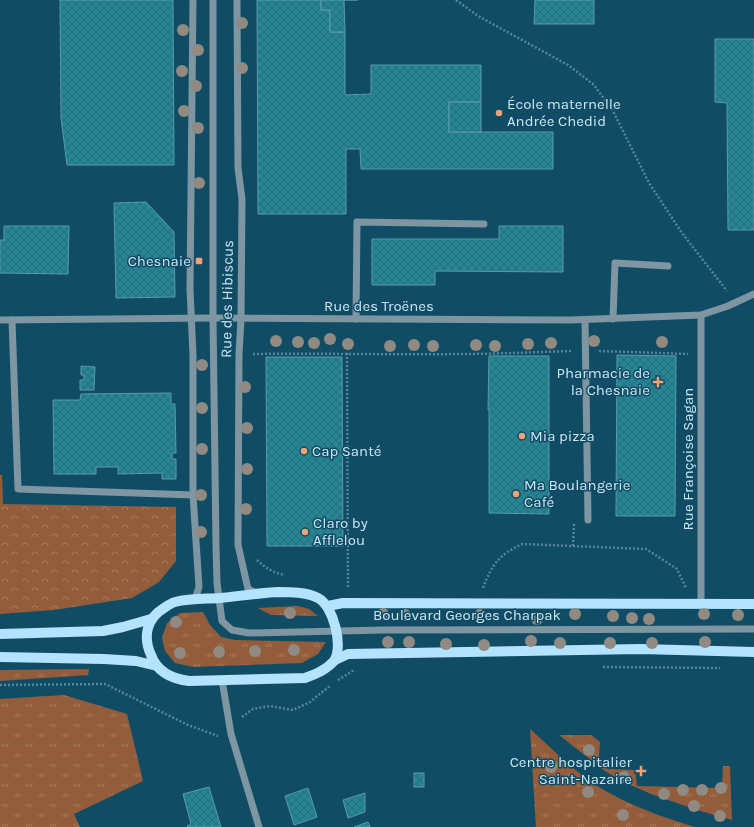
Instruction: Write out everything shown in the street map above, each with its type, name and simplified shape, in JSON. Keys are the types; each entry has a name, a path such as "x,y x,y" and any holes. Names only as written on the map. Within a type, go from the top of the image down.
{"main road":[{"path":"0,634 103,631 151,619 173,602 256,593 302,593 318,598 328,606 336,631 338,647 335,660"},
{"name":"Boulevard Georges Charpak","path":"328,606 343,603 754,604"},
{"path":"151,619 146,634 146,643 156,666"},
{"path":"0,657 136,660 156,666 176,679 190,681 305,678 320,673 335,660 348,654 641,649 754,652"}],"street":[{"path":"193,0 190,213 191,318 194,355 193,495 198,587 195,599"},
{"name":"Rue des Hibiscus","path":"213,0 213,318 217,583"},
{"name":"Rue des Hibiscus","path":"237,0 238,168 242,199 241,319 239,354 238,546 248,589 256,593"},
{"path":"356,319 357,222 484,224"},
{"path":"613,318 616,263 668,266"},
{"name":"Rue des Troënes","path":"0,320 213,318 585,320 701,315 754,294"},
{"name":"Rue Françoise Sagan","path":"701,315 701,603"},
{"path":"12,320 18,489 193,495"},
{"path":"585,320 588,520"},
{"name":"Boulevard Georges Charpak","path":"217,583 222,621 232,630 249,633 336,631 754,629"},
{"path":"222,680 231,734 259,827"}],"path":[{"path":"456,0 478,16 568,65 594,84 612,109 649,183 682,234 736,302"},
{"path":"239,354 461,354 586,351 701,354"},
{"path":"347,353 348,589"},
{"path":"482,588 498,558 522,544 646,549 677,569 686,588"},
{"path":"256,559 265,567 287,576"},
{"path":"476,588 490,588"},
{"path":"678,588 702,588"},
{"path":"343,589 355,589"},
{"path":"602,667 727,669"},
{"path":"241,718 253,709 270,706 293,710 310,702 354,670 362,670"},
{"path":"0,685 105,684 188,725 220,736"}],"green space":[{"path":"0,475 2,475 3,504 176,507 176,561 159,582 132,598 54,610 0,614"},
{"path":"298,606 309,609 318,616 271,615 258,608"},
{"path":"203,612 210,625 221,637 235,640 326,642 318,654 302,663 193,667 175,663 165,651 162,638 167,623 180,613"},
{"path":"89,669 88,675 0,681 0,670"},
{"path":"64,695 127,714 143,781 74,814 80,827 0,827 0,699"},
{"path":"530,729 576,771 609,793 651,812 695,827 536,827"},
{"path":"559,735 591,735 600,742 599,756 608,769 635,770 637,786 722,788 723,766 730,766 732,820 651,794 624,782 605,771"}],"building":[{"path":"60,0 173,0 174,165 67,165 61,118"},
{"path":"257,0 321,0 321,10 330,10 330,32 345,32 345,95 371,94 371,65 481,65 481,102 449,102 449,132 553,132 553,169 361,169 360,149 346,149 346,214 258,214"},
{"path":"321,0 344,0 345,32 330,32 330,10 321,10"},
{"path":"535,0 594,0 594,24 534,24"},
{"path":"715,39 754,39 754,230 728,230 727,103 715,102"},
{"path":"449,102 481,102 481,132 449,132"},
{"path":"146,202 174,232 175,297 116,298 114,203"},
{"path":"4,226 69,226 68,274 0,273 0,240 4,240"},
{"path":"499,226 563,226 563,272 435,271 435,285 372,285 372,239 499,239"},
{"path":"617,355 676,356 675,516 616,516"},
{"path":"489,356 549,356 549,514 489,513"},
{"name":"Cap Santé","path":"266,357 342,357 343,546 267,546"},
{"path":"81,366 95,367 94,390 80,390 80,380 84,380 84,375 81,375"},
{"path":"171,393 171,404 175,404 176,453 172,453 172,459 176,459 176,479 162,479 162,473 118,474 118,467 96,467 96,474 54,474 53,400 80,400 81,394"},
{"path":"414,773 424,773 424,787 414,787"},
{"path":"209,787 221,827 188,827 187,826 191,824 183,794"},
{"path":"308,788 317,817 294,825 285,796"},
{"path":"365,793 365,812 348,818 343,800"},
{"path":"368,822 370,827 354,827"}],"place":[{"name":"École maternelle Andrée Chedid","path":"499,113"},
{"name":"Chesnaie","path":"199,261"},
{"name":"Pharmacie de la Chesnaie","path":"658,382"},
{"name":"Mia pizza","path":"522,436"},
{"name":"Cap Santé","path":"304,451"},
{"name":"Ma Boulangerie Café","path":"516,494"},
{"name":"Claro by Afflelou","path":"305,532"},
{"name":"Centre hospitalier Saint-Nazaire","path":"641,771"}]}
